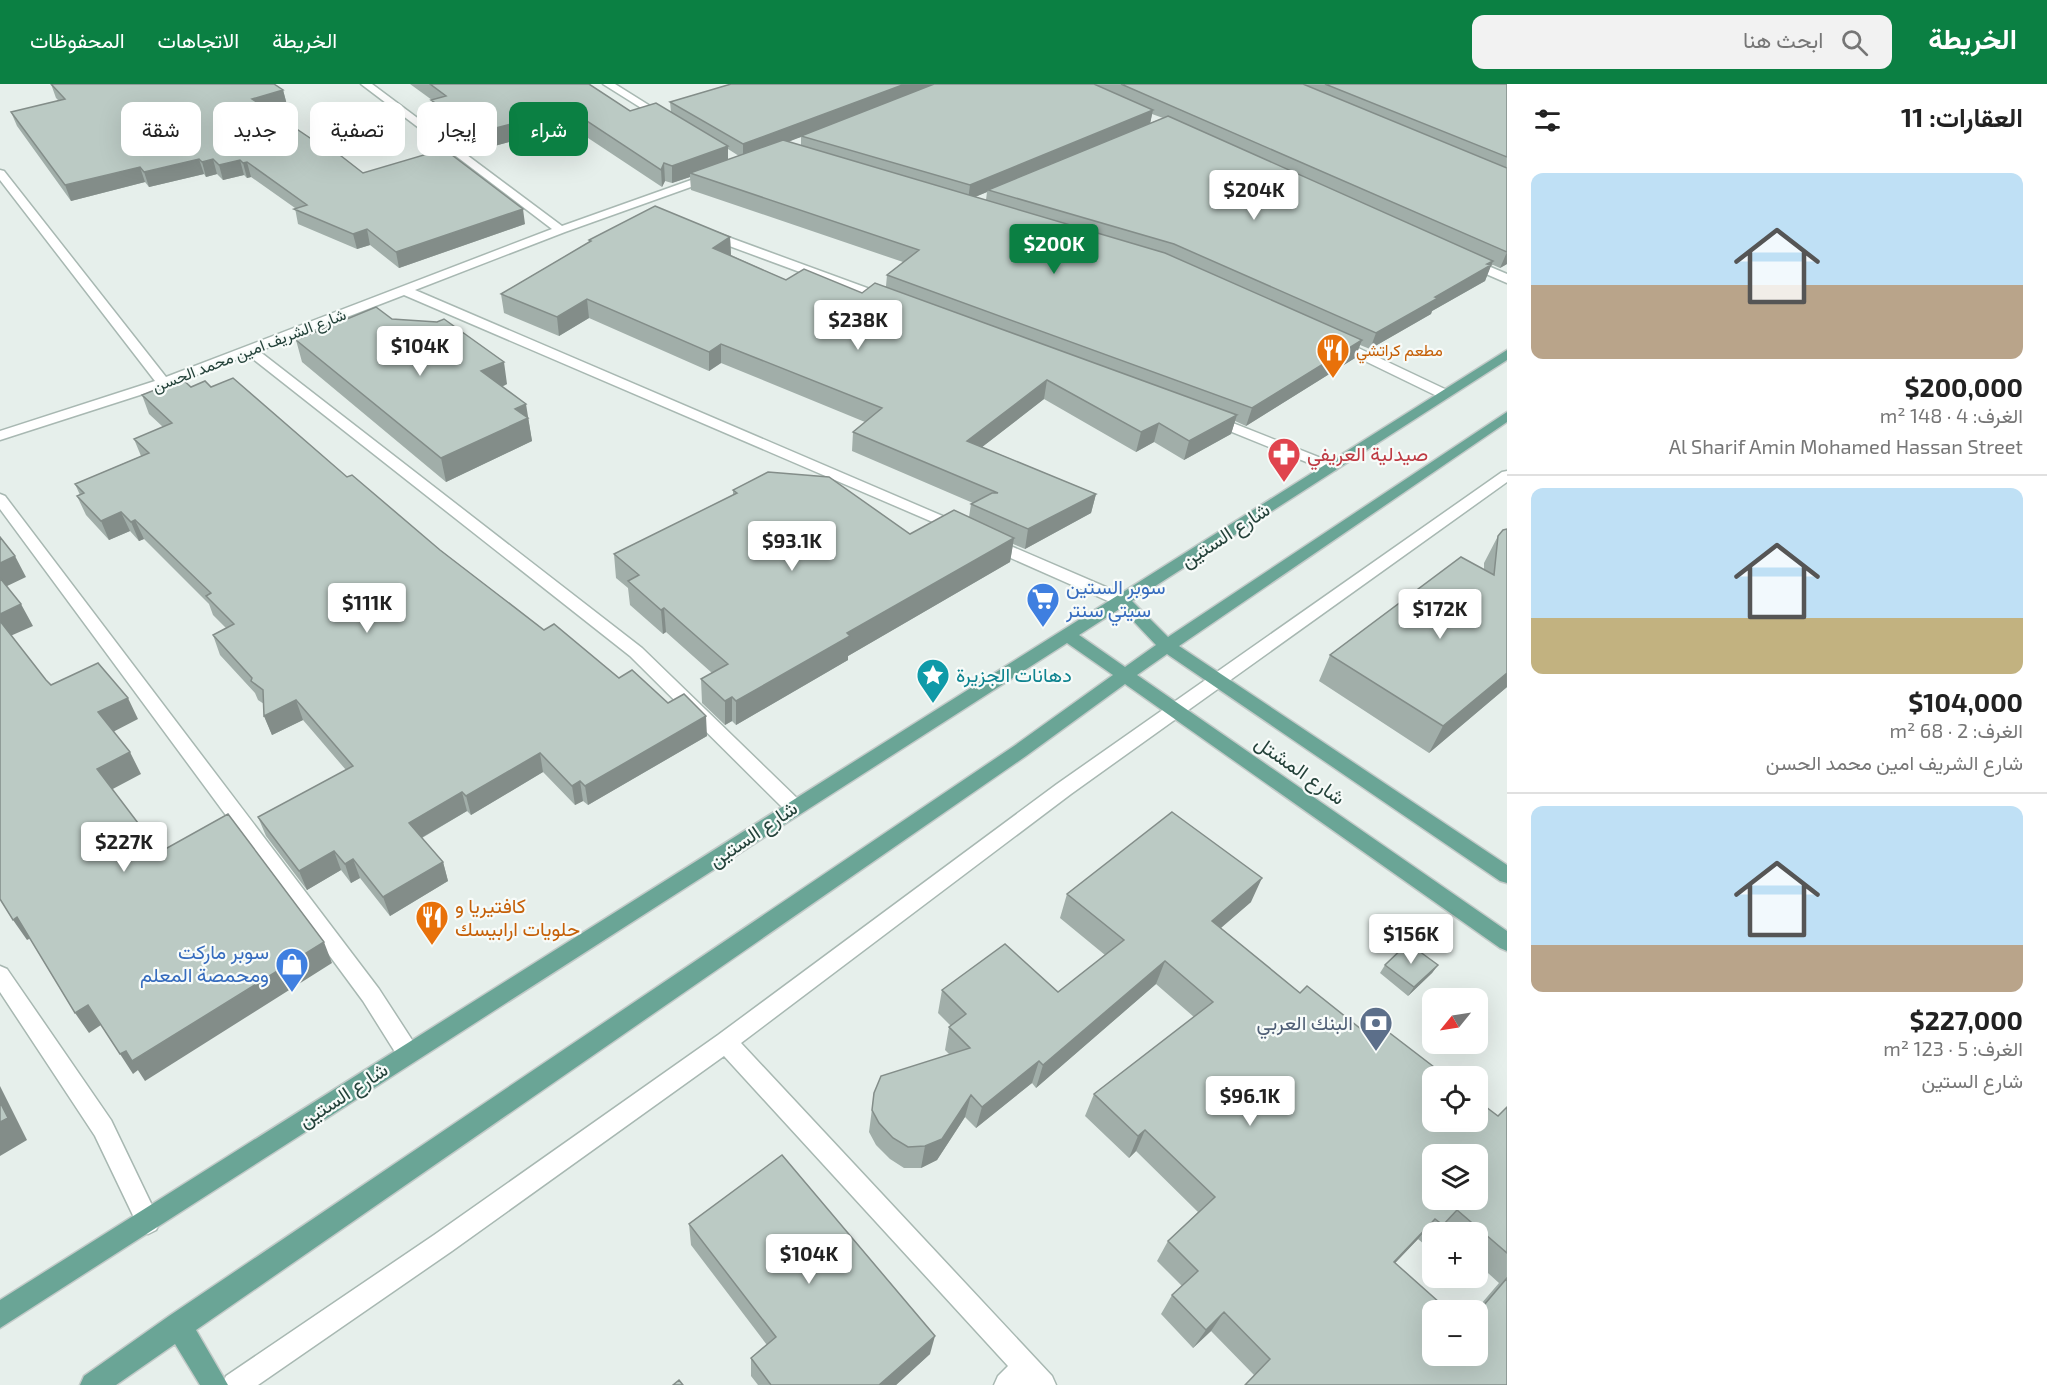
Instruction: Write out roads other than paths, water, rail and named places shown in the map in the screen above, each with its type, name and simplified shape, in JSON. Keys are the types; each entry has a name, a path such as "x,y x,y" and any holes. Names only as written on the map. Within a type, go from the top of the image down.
{"main road":[{"name":"شارع الستين","path":"0,1315 1507,354"},
{"path":"93,1385 1010,758 1167,646 1507,416"},
{"name":"شارع المشتل","path":"1123,601 1167,646 1507,874"},
{"name":"شارع المشتل","path":"1067,635 1507,942"},
{"path":"178,1325 215,1385"}],"street":[{"path":"366,84 561,230"},
{"path":"608,84 661,111 675,124"},
{"path":"0,173 163,383"},
{"name":"شارع الشريف امين محمد الحسن","path":"0,436 163,383 561,230 720,173"},
{"path":"631,205 652,213"},
{"path":"696,229 894,302"},
{"path":"1454,255 1507,279"},
{"path":"406,291 913,508 1123,601"},
{"path":"1323,335 1444,394"},
{"path":"249,349 636,652 794,807"},
{"path":"1194,412 1331,467"},
{"path":"234,1385 443,1243 726,1042 1064,789 1507,475"},
{"path":"0,499 364,985 408,1053"},
{"path":"0,975 103,1128 148,1222"},
{"path":"726,1042 1043,1385"},
{"path":"1007,1385 1025,1366"}],"place":[{"name":"مطعم كراتشي","path":"1333,379"},
{"name":"صيدلية العريفي","path":"1284,483"},
{"name":"سوبر الستين سيتي سنتر","path":"1043,628"},
{"name":"دهانات الجزيرة","path":"933,704"},
{"name":"كافتيريا و حلويات ارابيسك","path":"432,946"},
{"name":"سوبر ماركت ومحمصة المعلم","path":"292,993"},
{"name":"البنك العربي","path":"1376,1052"}]}
